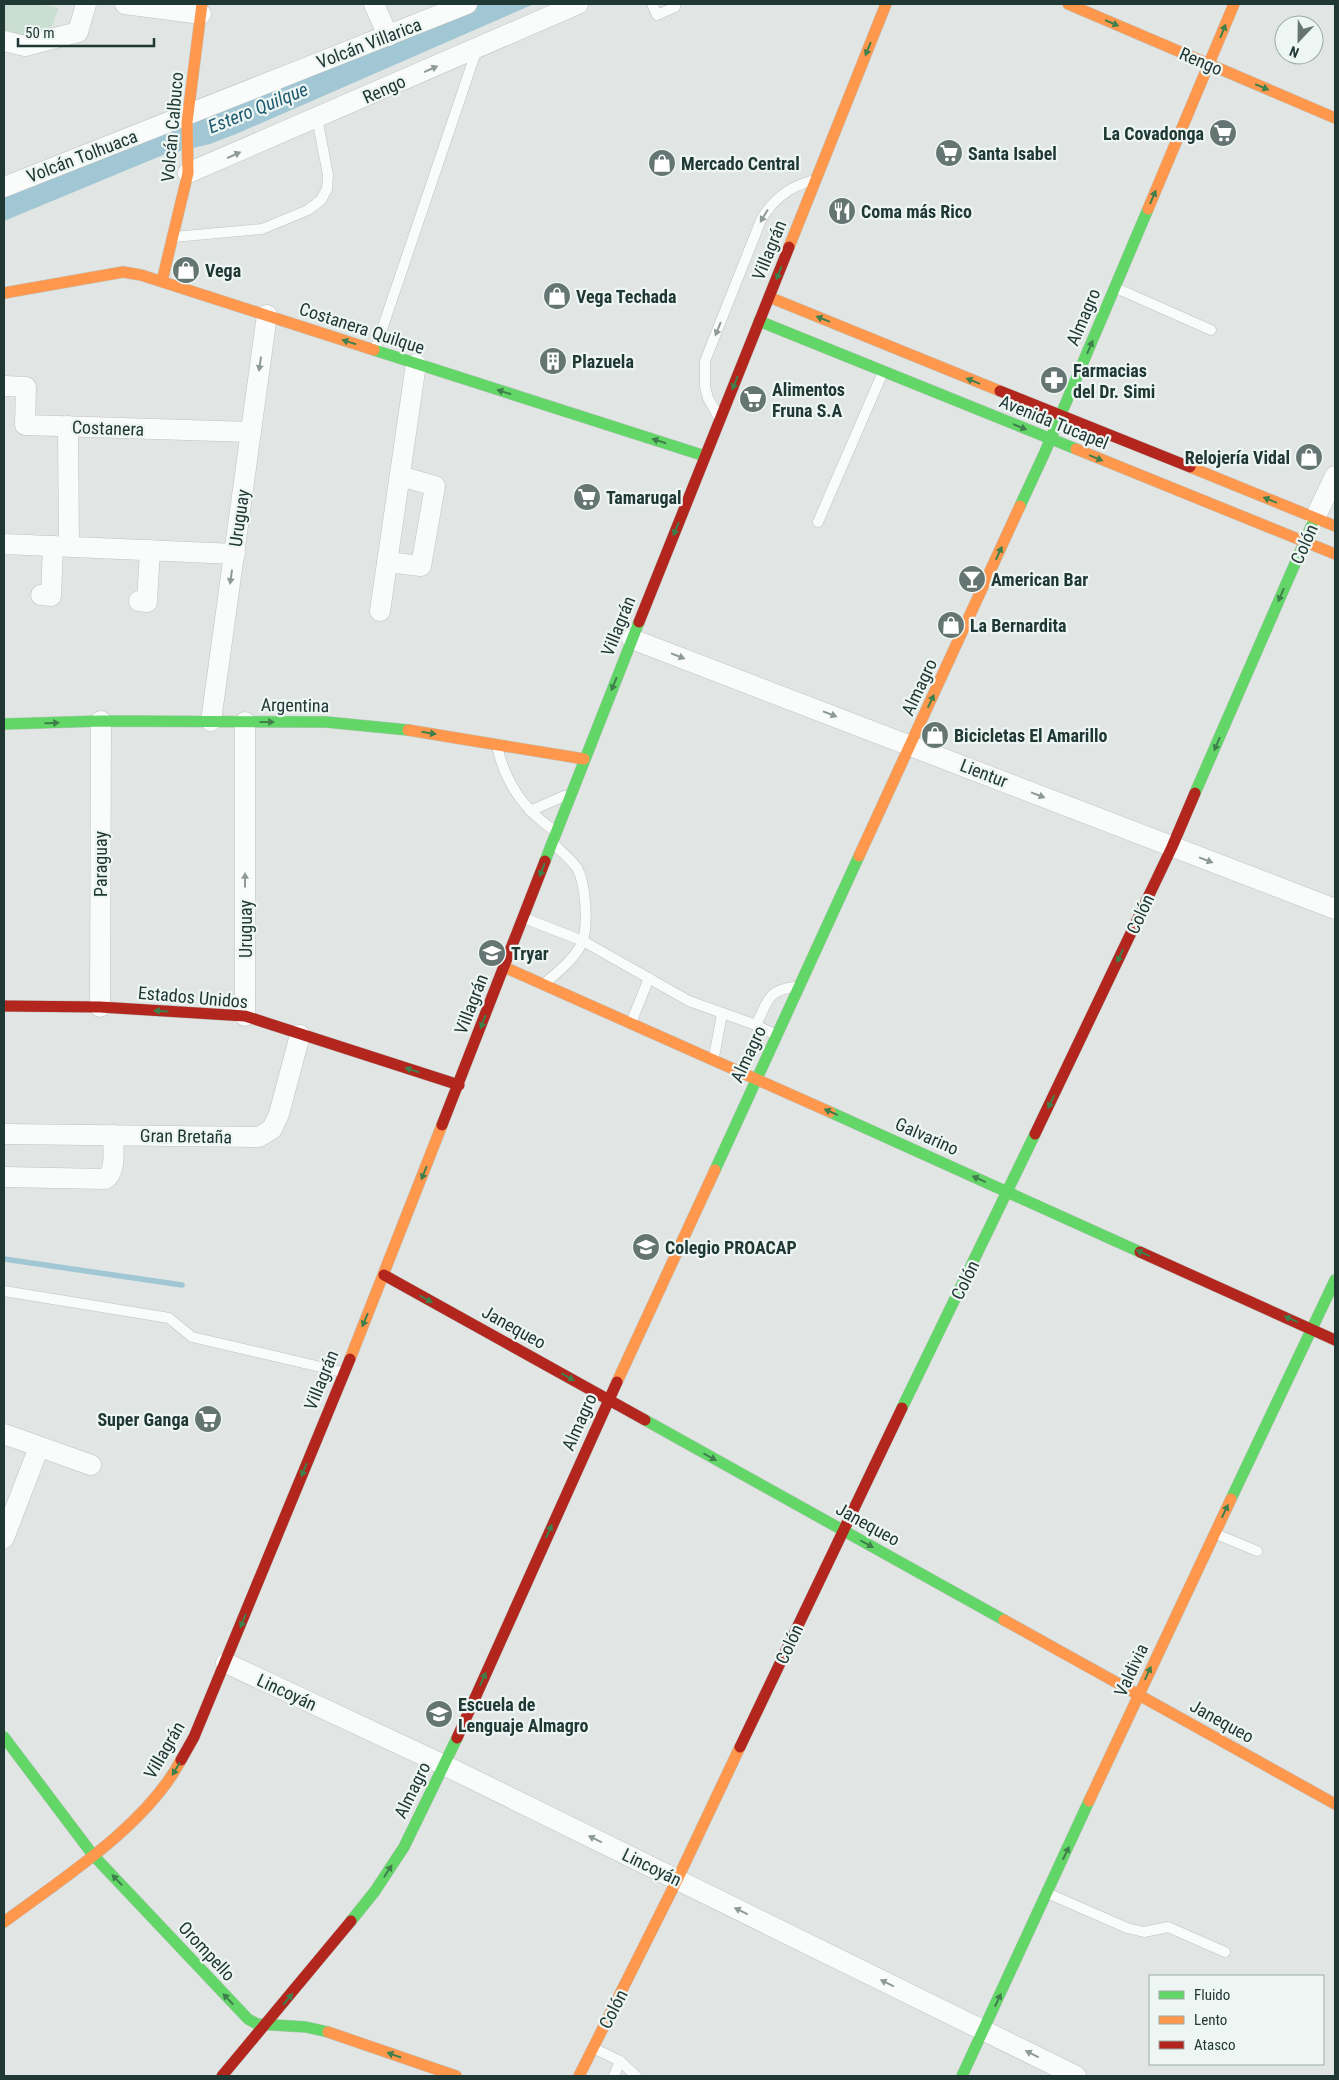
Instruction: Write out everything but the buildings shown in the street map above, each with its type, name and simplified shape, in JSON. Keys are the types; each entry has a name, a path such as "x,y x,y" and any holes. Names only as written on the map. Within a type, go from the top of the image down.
{"main road":[{"name":"Villagrán","path":"4,1922 93,1855 144,1811 174,1774 194,1737 384,1275 524,918 584,759 886,4"},
{"name":"Rengo","path":"1068,4 1335,118"},
{"name":"Almagro","path":"222,2076 267,2025 375,1891 404,1847 444,1765 608,1400 1050,440 1234,4"},
{"name":"Volcán Calbuco","path":"162,281 188,173 187,117 202,9"},
{"name":"Costanera Quilque","path":"4,293 123,272 162,281 705,456"},
{"name":"Avenida Tucapel","path":"769,297 1335,526"},
{"name":"Avenida Tucapel","path":"760,321 1335,554"},
{"name":"Colón","path":"579,2076 677,1880 843,1530 1008,1192 1172,847 1315,518"},
{"name":"Argentina","path":"4,724 101,721 326,722 365,725 584,759"},
{"name":"Galvarino","path":"504,967 756,1078 1335,1340"},
{"name":"Estados Unidos","path":"4,1006 100,1007 245,1016 458,1085"},
{"name":"Janequeo","path":"384,1275 1335,1804"},
{"name":"Valdivia","path":"962,2076 1138,1695 1335,1280"},
{"name":"Orompello","path":"4,1737 93,1855 242,2014 257,2024 306,2027 328,2032 456,2076"}],"street":[{"path":"4,41 25,46 78,32 86,4"},
{"path":"125,4 202,9"},
{"path":"374,4 388,36"},
{"name":"Volcán Villarica","path":"187,117 467,4"},
{"name":"Rengo","path":"188,173 578,4"},
{"name":"Volcán Tolhuaca","path":"4,187 187,117"},
{"name":"Uruguay","path":"211,722 267,315"},
{"path":"380,612 416,364"},
{"name":"Costanera","path":"4,386 26,387 25,425 251,432"},
{"path":"42,595 52,596 61,546 68,426"},
{"path":"387,562 421,566 435,486 400,476"},
{"name":"Colón","path":"1315,518 1335,476"},
{"path":"4,544 234,554"},
{"path":"139,601 147,602 150,550"},
{"name":"Lientur","path":"632,639 1335,909"},
{"name":"Paraguay","path":"100,1007 101,721"},
{"name":"Uruguay","path":"245,722 245,1016"},
{"name":"Gran Bretaña","path":"4,1134 258,1136 272,1129 279,1114 300,1035"},
{"path":"4,1177 105,1179 110,1177 112,1171 113,1135"},
{"path":"4,1434 91,1466"},
{"path":"4,1538 40,1447"},
{"name":"Lincoyán","path":"226,1663 444,1765 1076,2076"}],"lane":[{"path":"652,4 657,15 675,7"},
{"path":"375,351 477,48"},
{"path":"174,237 262,229 308,210 321,200 327,189 328,175 317,118"},
{"path":"720,419 713,409 705,387 705,361 757,229 767,210 784,193 816,179"},
{"path":"1115,288 1211,330"},
{"path":"818,522 883,372"},
{"path":"497,745 500,759 511,785 577,868 585,896 583,941 564,968 543,984"},
{"path":"530,811 572,792"},
{"path":"524,918 583,941 688,1001 756,1025 776,1035"},
{"path":"630,1023 649,978"},
{"path":"756,1025 771,995 780,989 798,987"},
{"path":"713,1060 722,1014"},
{"path":"4,1291 169,1318 192,1337 343,1372"},
{"path":"1215,1533 1258,1551"},
{"path":"1047,1893 1127,1928 1144,1932 1168,1927 1225,1952"},
{"path":"593,2048 620,2061 636,2076"},
{"path":"614,2076 620,2061"},
{"path":"421,2076 428,2066"}],"green space":[{"path":"4,4 38,4 59,8 51,28 21,39 4,34"}],"water":[{"name":"Estero Quilque","path":"480,4 534,4 236,134 210,144 163,155 4,221 4,196 157,135 212,116"}],"waterway":[{"path":"4,1259 182,1285"}],"traffic: fast":[{"path":"1020,506 1045,452 1148,209"},
{"path":"759,321 1076,449"},
{"path":"374,350 705,456"},
{"path":"1195,793 1314,520"},
{"path":"545,861 639,622"},
{"path":"4,724 101,721 326,722 408,730"},
{"path":"715,1170 859,856"},
{"path":"830,1112 1140,1252"},
{"path":"902,1408 1035,1134"},
{"path":"1231,1499 1335,1280"},
{"path":"645,1420 1004,1620"},
{"path":"4,1737 93,1855"},
{"path":"351,1921 375,1891 404,1847 457,1738"},
{"path":"962,2076 1089,1801"},
{"path":"93,1855 248,2019 257,2024 306,2027 328,2032"}],"traffic: slow":[{"path":"162,281 188,173 187,122 202,4"},
{"path":"789,247 886,4"},
{"path":"1068,4 1335,118"},
{"path":"1148,209 1234,4"},
{"path":"4,293 123,272 141,275 374,350"},
{"path":"769,297 1000,391"},
{"path":"1076,449 1335,554"},
{"path":"1190,467 1335,526"},
{"path":"859,856 1020,506"},
{"path":"408,730 584,759"},
{"path":"504,967 830,1112"},
{"path":"350,1359 442,1125"},
{"path":"617,1382 715,1170"},
{"path":"1089,1801 1231,1499"},
{"path":"1004,1620 1335,1804"},
{"path":"579,2076 677,1880 740,1747"},
{"path":"4,1922 77,1869 125,1829 166,1784 181,1760"},
{"path":"328,2032 456,2076"}],"traffic: jam":[{"path":"639,622 789,247"},
{"path":"1000,391 1190,467"},
{"path":"1035,1134 1172,847 1195,793"},
{"path":"442,1125 545,861"},
{"path":"4,1006 100,1007 245,1016 459,1085"},
{"path":"1140,1252 1335,1340"},
{"path":"384,1275 645,1420"},
{"path":"181,1760 194,1737 350,1359"},
{"path":"457,1738 617,1382"},
{"path":"740,1747 902,1408"},
{"path":"222,2076 351,1921"}],"place":[{"name":"La Covadonga","path":"1223,133"},
{"name":"Santa Isabel","path":"949,153"},
{"name":"Mercado Central","path":"662,163"},
{"name":"Coma más Rico","path":"842,211"},
{"name":"Vega","path":"186,270"},
{"name":"Vega Techada","path":"557,296"},
{"name":"Plazuela","path":"553,361"},
{"name":"Farmacias del Dr. Simi","path":"1054,380"},
{"name":"Alimentos Fruna S.A","path":"753,399"},
{"name":"Relojería Vidal","path":"1309,457"},
{"name":"Tamarugal","path":"587,497"},
{"name":"American Bar","path":"972,579"},
{"name":"La Bernardita","path":"951,625"},
{"name":"Bicicletas El Amarillo","path":"935,735"},
{"name":"Tryar","path":"492,953"},
{"name":"Colegio PROACAP","path":"646,1247"},
{"name":"Super Ganga","path":"208,1419"},
{"name":"Escuela de Lenguaje Almagro","path":"439,1714"}]}
